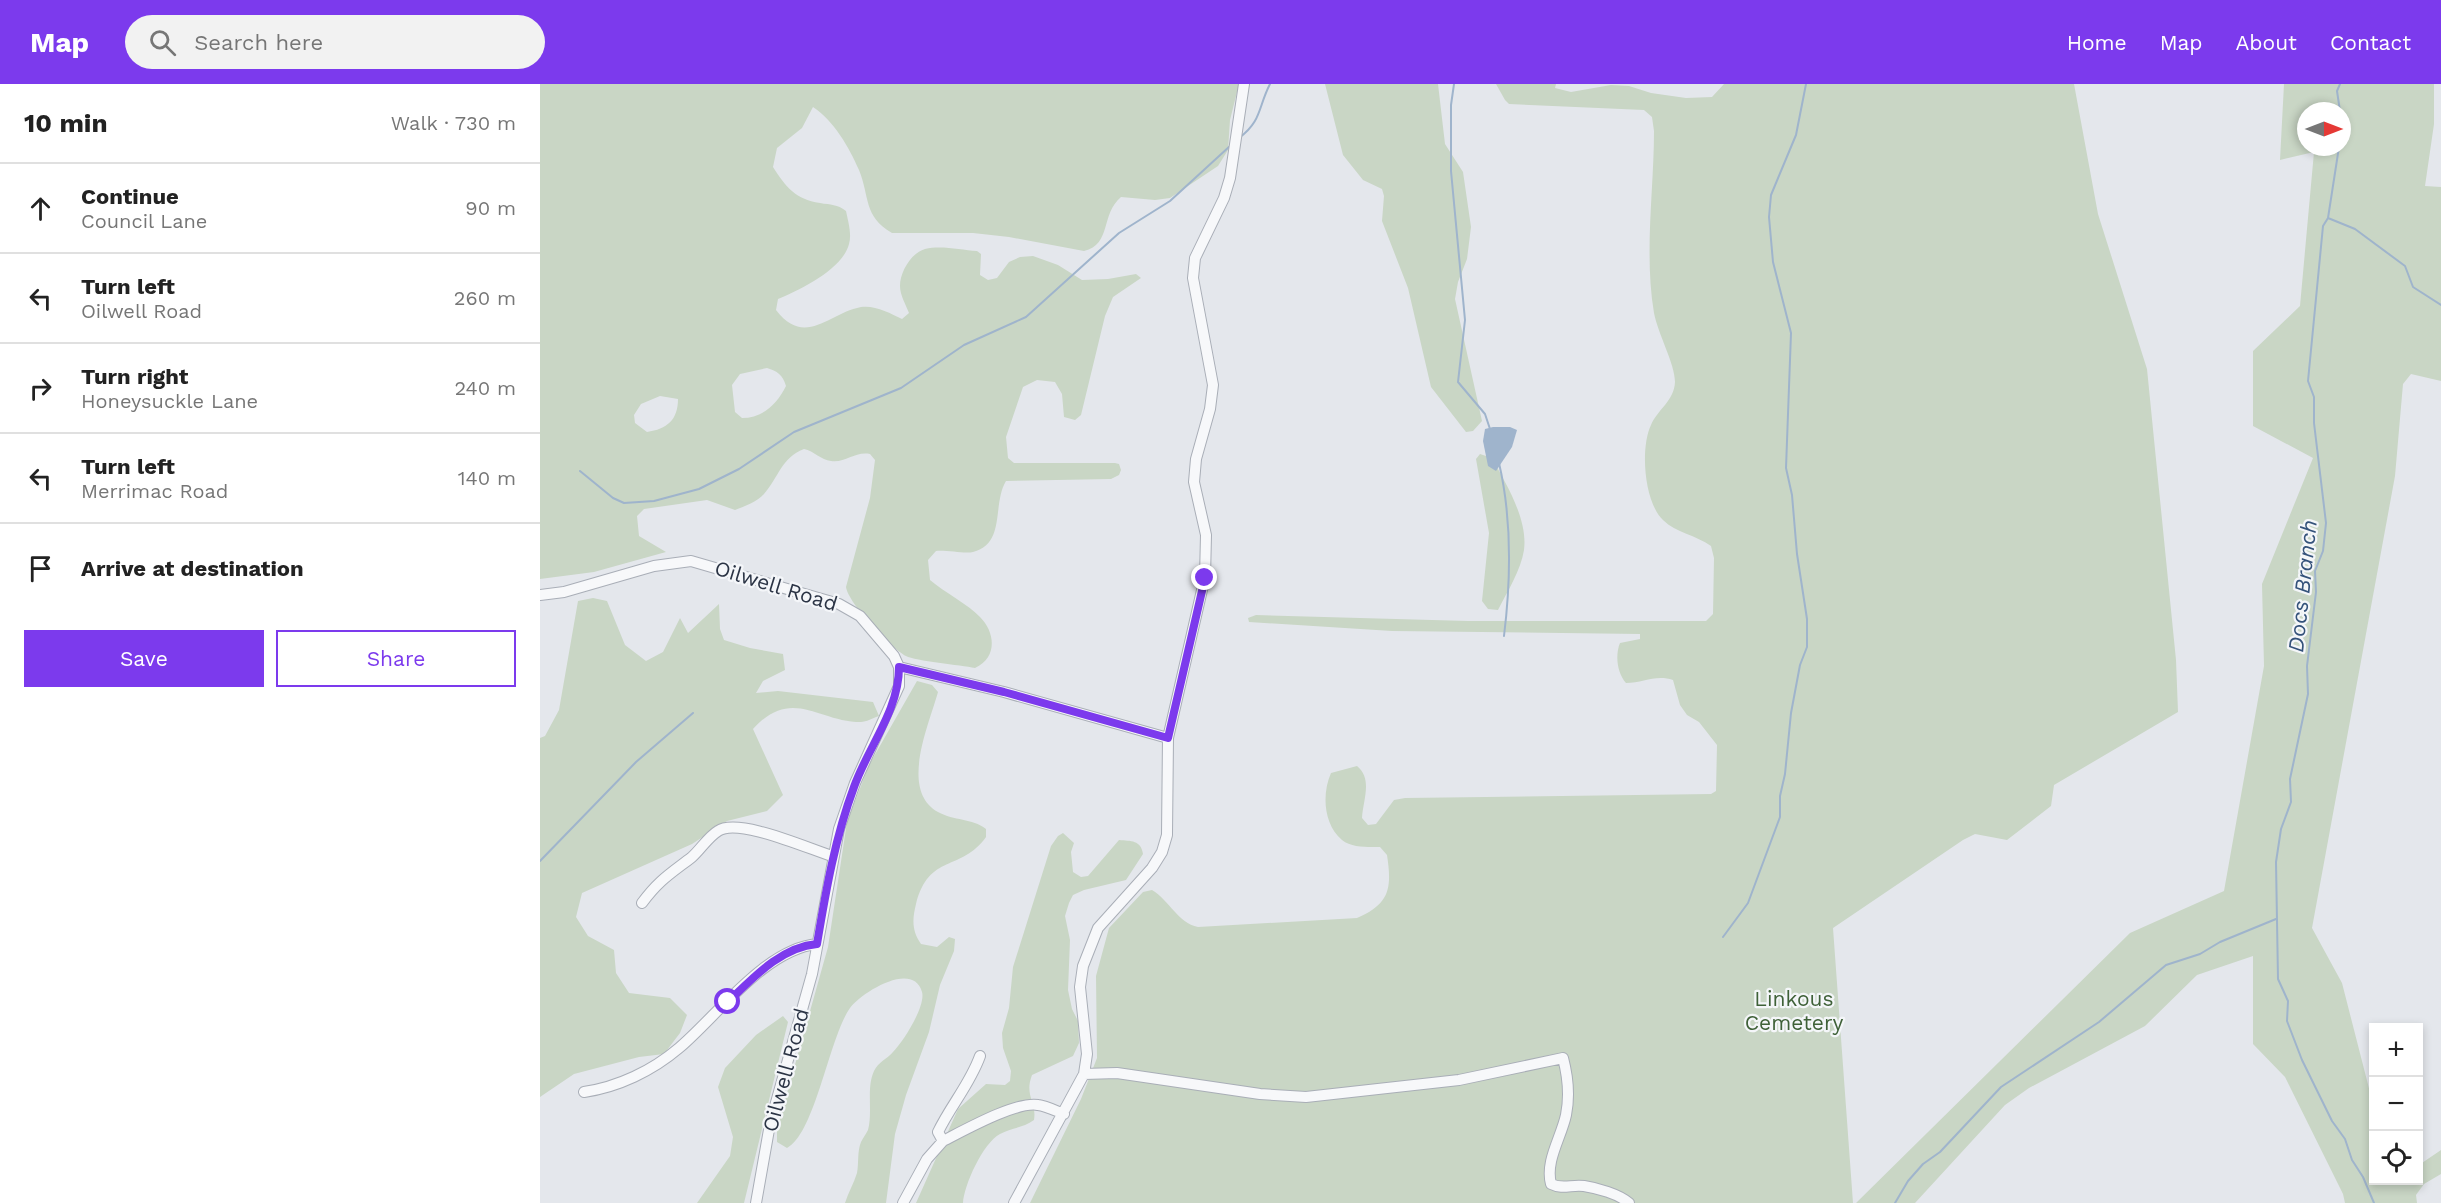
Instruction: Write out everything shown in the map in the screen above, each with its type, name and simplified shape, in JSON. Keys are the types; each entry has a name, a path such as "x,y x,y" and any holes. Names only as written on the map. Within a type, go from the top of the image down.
{"street":[{"path":"1014,1203 1084,1074 1087,1054 1080,987 1083,966 1098,928 1152,868 1162,852 1168,820 1168,738 1205,578 1207,551 1194,482 1196,459 1210,409 1213,385 1193,278 1195,258 1224,198 1230,178 1244,84"},
{"name":"Oilwell Road","path":"540,595 564,592 671,562 699,563 767,585 839,604 860,616 876,632 899,667 899,686 855,783 832,856 806,996 770,1124 756,1203"},
{"path":"899,667 1004,692 1168,738"},
{"path":"642,903 657,882 696,853 718,830 726,828 764,833 832,856"},
{"path":"584,1092 615,1086 644,1072 677,1050 759,972 805,945 817,944"},
{"path":"943,1141 938,1132 949,1109 971,1081 980,1056"},
{"path":"1084,1074 1117,1073 1260,1094 1306,1097 1459,1080 1563,1058 1569,1091 1566,1116 1549,1170 1551,1184 1563,1188 1583,1186 1620,1197 1629,1203"},
{"path":"903,1203 927,1159 943,1141 985,1120 1025,1105 1037,1104 1064,1114"}],"green space":[{"path":"540,84 1239,84 1230,120 1228,150 1218,166 1170,198 1155,200 1121,197 1110,212 1099,242 1084,251 1009,237 973,233 892,233 876,220 872,213 859,170 846,144 828,120 813,107 802,128 777,148 773,167 787,186 804,199 837,206 846,211 850,232 850,240 845,253 830,270 820,278 778,299 776,310 787,321 797,326 817,325 861,307 877,308 902,319 909,313 900,289 904,269 915,254 931,248 977,251 981,254 980,275 988,280 997,278 1009,262 1020,257 1033,256 1058,265 1082,280 1108,279 1136,274 1141,278 1113,297 1105,316 1081,415 1075,420 1064,417 1062,394 1055,382 1037,380 1023,387 1006,437 1008,458 1014,463 1115,463 1119,464 1121,470 1119,475 1111,479 1006,481 1002,490 997,522 990,541 983,548 973,552 936,551 928,560 930,580 975,612 989,630 992,645 982,664 975,668 906,656 871,624 849,594 846,587 870,498 875,460 870,454 831,461 804,449 790,457 761,497 735,510 707,500 644,509 637,516 639,536 666,552 594,572 540,579","holes":["767,368 779,374 786,386 778,399 763,413 742,418 735,412 732,385 740,374","660,396 678,399 676,413 666,426 647,432 635,423 634,415 641,404"]},
{"path":"1325,84 1438,84 1445,144 1463,172 1471,227 1467,259 1458,282 1455,299 1482,421 1473,431 1466,432 1431,387 1408,288 1382,221 1384,196 1382,189 1363,180 1343,155"},
{"name":"Linkous Cemetery","path":"1496,84 1556,84 1555,88 1571,92 1611,85 1629,86 1651,93 1686,98 1712,97 1724,84 2074,84 2098,214 2147,369 2176,660 2178,712 2054,785 2051,806 2007,840 1975,834 1963,840 1833,928 1853,1203 1030,1203 1081,1099 1097,1058 1096,976 1109,928 1143,892 1152,890 1185,921 1198,927 1357,918 1368,913 1382,901 1386,894 1389,877 1387,855 1380,847 1360,846 1342,840 1331,826 1326,808 1326,790 1331,773 1357,766 1362,771 1366,790 1362,818 1368,825 1376,824 1394,800 1405,798 1711,794 1716,791 1717,745 1699,722 1687,715 1680,705 1673,680 1655,678 1626,683 1621,674 1617,658 1620,643 1640,639 1640,634 1392,631 1249,622 1248,618 1256,615 1468,621 1706,621 1713,614 1714,558 1711,546 1663,520 1652,501 1646,474 1646,447 1651,425 1669,400 1675,382 1656,321 1651,291 1650,245 1654,153 1652,117 1644,110 1509,104"},
{"path":"2284,84 2434,84 2434,124 2425,186 2441,187 2441,381 2411,374 2403,384 2395,476 2312,928 2342,983 2369,1088 2369,1185 2423,1185 2423,1162 2441,1150 2441,1174 2424,1184 2416,1195 2417,1203 2345,1203 2343,1194 2285,1077 2253,1044 2253,956 2197,975 2145,1026 2029,1088 2005,1105 1915,1203 1856,1203 2130,933 2224,891 2264,666 2262,584 2313,458 2253,426 2253,351 2300,306 2314,156 2351,156 2351,102 2297,102 2297,156 2280,160"},
{"path":"1480,454 1492,458 1515,502 1523,526 1524,550 1520,565 1498,610 1488,609 1482,601 1489,533 1476,459"},
{"path":"593,598 607,601 625,645 646,661 663,652 680,618 688,633 719,604 720,629 724,640 783,654 785,670 763,681 756,693 778,691 873,702 879,716 861,722 846,721 806,709 793,708 780,710 767,716 753,729 783,795 767,811 727,821 692,844 582,893 576,917 588,936 614,950 616,973 629,993 670,998 687,1015 680,1033 664,1054 639,1057 574,1074 540,1097 540,738 545,736 559,710 578,601"},
{"path":"917,681 932,685 938,692 920,756 918,773 920,789 926,802 938,812 981,825 986,829 986,837 966,855 937,870 922,888 913,920 918,939 921,944 937,947 949,937 955,939 954,951 940,985 929,1032 906,1095 895,1134 886,1203 845,1203 857,1173 861,1142 868,1130 870,1092 874,1071 891,1054 913,1024 922,998 922,992 917,983 908,979 887,982 865,995 850,1008 842,1022 814,1105 797,1139 787,1148 777,1142 777,1129 828,947 847,822 869,765"},
{"path":"1063,833 1074,843 1071,852 1073,872 1081,877 1088,876 1119,840 1138,844 1143,854 1126,880 1084,890 1073,895 1069,903 1065,916 1070,940 1068,990 1072,1009 1078,1021 1079,1043 1073,1056 1032,1075 1029,1088 1034,1108 1034,1120 1000,1134 987,1146 971,1176 963,1203 916,1203 958,1109 986,1084 1005,1085 1010,1081 1011,1071 1003,1048 1002,1033 1009,1008 1013,967 1051,846"},
{"path":"783,1016 788,1022 744,1203 697,1203 730,1156 733,1137 718,1087 725,1068 756,1035"}],"water":[{"path":"1510,427 1517,430 1512,447 1496,471 1488,466 1483,441 1485,429"}],"waterway":[{"path":"1239,138 1256,120 1270,84"},
{"path":"1454,84 1451,105 1451,171 1465,320 1458,382 1485,414 1490,429"},
{"path":"1723,937 1748,903 1780,817 1780,796 1785,774 1791,713 1800,665 1807,647 1807,619 1797,554 1792,495 1786,468 1791,333 1773,262 1769,217 1771,195 1796,135 1806,84"},
{"name":"Docs Branch","path":"2339,102 2337,91 2340,84"},
{"path":"580,471 613,498 624,503 654,501 699,489 739,469 794,432 901,388 964,345 1026,317 1119,233 1170,201 1230,146"},
{"name":"Docs Branch","path":"2338,156 2328,218 2323,226 2308,381 2314,397 2314,423 2326,523 2323,551 2315,571 2316,592 2307,666 2308,694 2290,779 2291,802 2281,829 2276,862 2278,979 2288,1001 2287,1021 2302,1060 2332,1121 2345,1139 2352,1160 2363,1177 2374,1203"},
{"path":"2328,218 2355,229 2405,266 2413,287 2441,305"},
{"path":"1499,463 1506,506 1509,549 1504,636"},
{"path":"540,861 636,762 693,713"},
{"path":"1895,1203 1908,1181 1923,1164 1940,1152 2001,1087 2099,1022 2166,965 2200,954 2220,942 2276,919"}],"route":[{"path":"728,1002 759,972 782,956 805,945 817,944 832,856 839,829 855,783 891,709 899,686 899,667 1004,692 1168,738 1205,578"}]}
